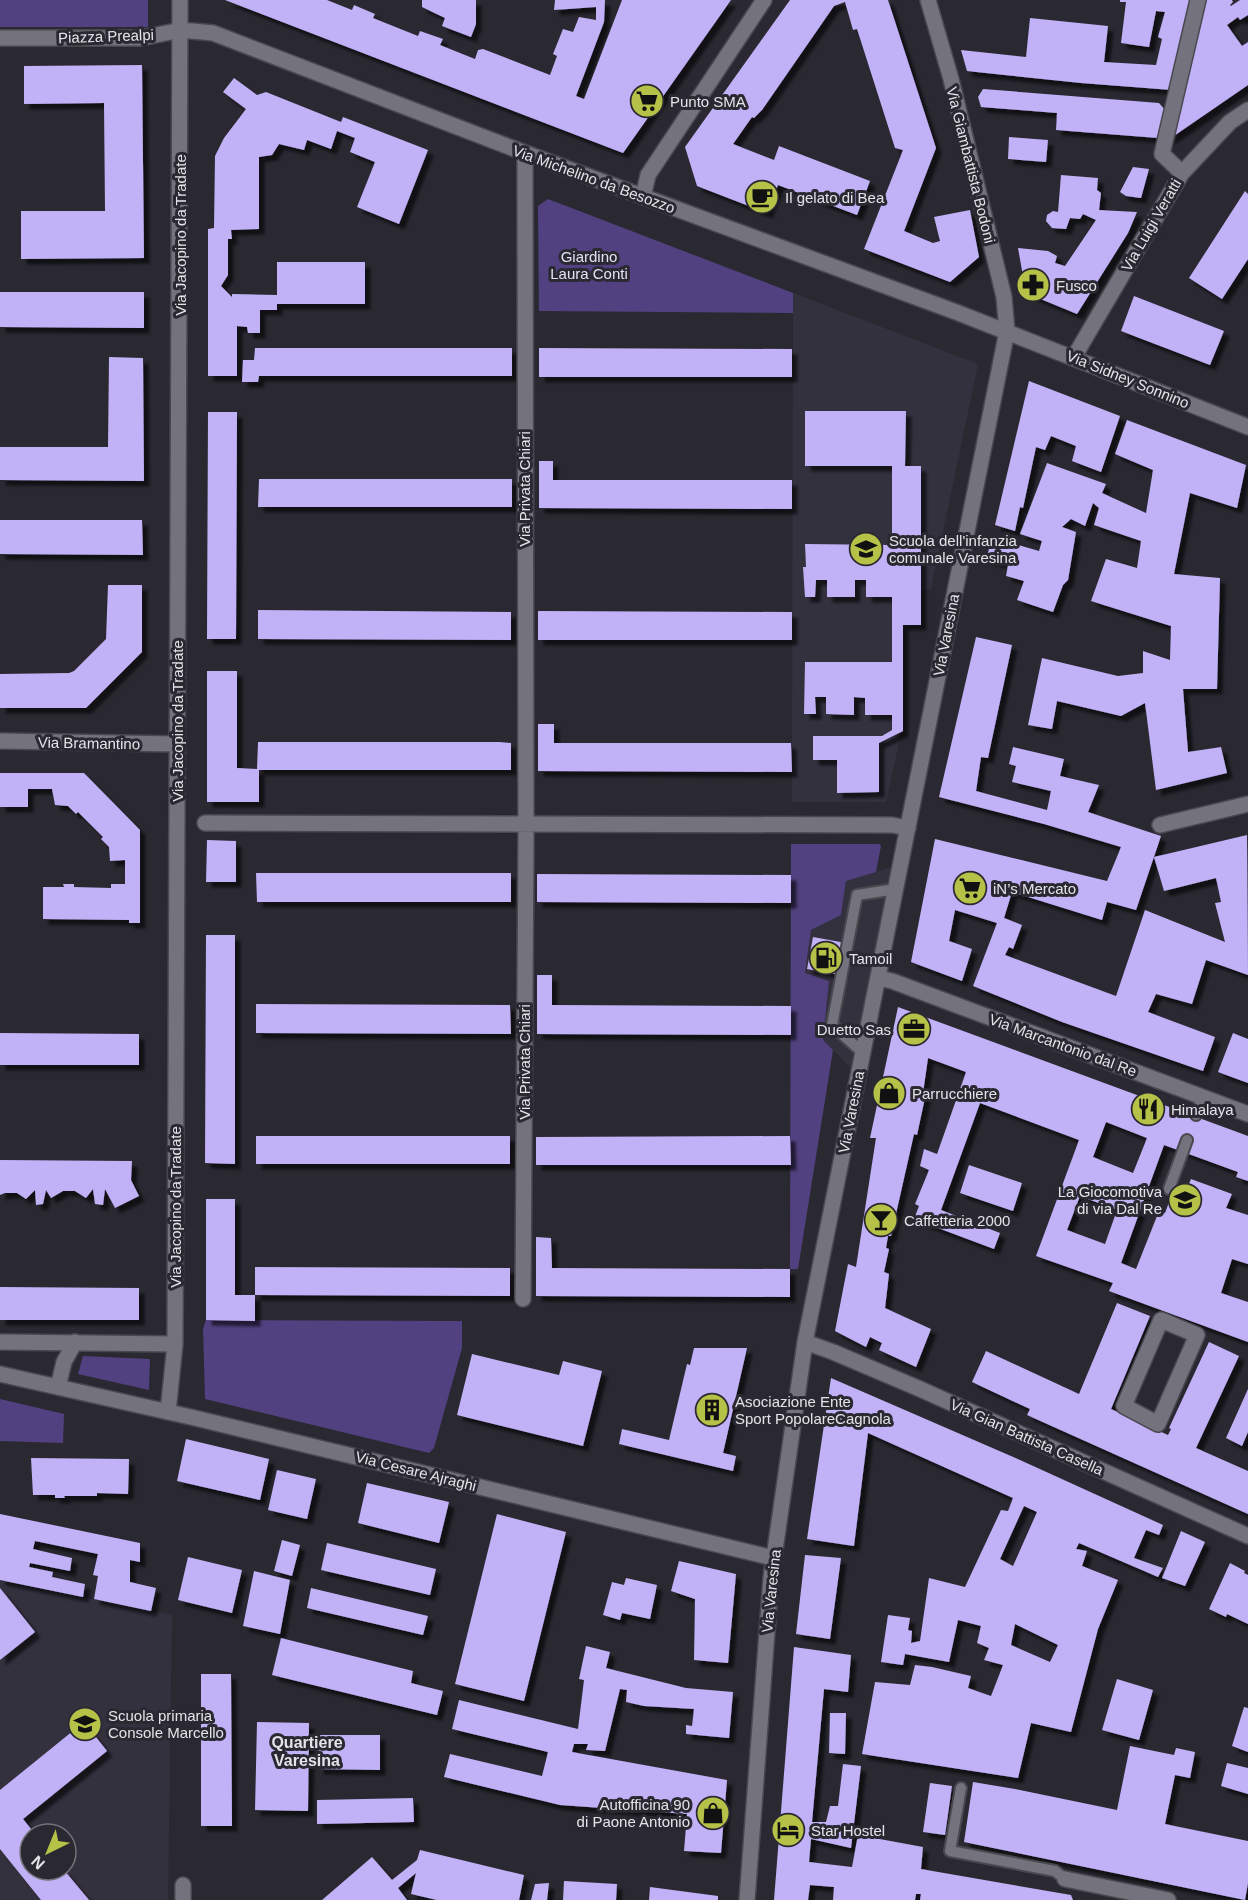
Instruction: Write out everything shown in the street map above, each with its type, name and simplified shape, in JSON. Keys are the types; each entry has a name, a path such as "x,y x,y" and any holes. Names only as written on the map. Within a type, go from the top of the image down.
{"street":[{"path":"180,0 181,30"},
{"path":"643,197 648,175 764,0"},
{"name":"Via Giambattista Bodoni","path":"928,0 951,79 1001,286 1007,331"},
{"path":"1182,173 1161,154 1198,0"},
{"name":"Piazza Prealpi","path":"0,38 141,38 181,30"},
{"name":"Via Michelino da Besozzo","path":"181,30 213,33 525,153 1007,331"},
{"name":"Via Jacopino da Tradate","path":"168,1412 174,1344 181,30"},
{"name":"Via Luigi Veratti","path":"1074,357 1182,173 1230,122 1248,110"},
{"name":"Via Privata Chiari","path":"523,1299 526,824 525,153"},
{"name":"Via Sidney Sonnino","path":"1007,331 1248,427"},
{"name":"Via Varesina","path":"747,1900 773,1558 805,1342 896,889 900,826 1007,331"},
{"name":"Via Bramantino","path":"0,741 177,744"},
{"path":"1160,825 1248,804"},
{"path":"205,823 900,826"},
{"name":"Via Marcantonio dal Re","path":"878,978 892,981 1248,1114"},
{"path":"1161,1320 1197,1335 1158,1424 1124,1406 1161,1320"},
{"path":"0,1342 174,1344"},
{"path":"58,1387 64,1362 75,1342"},
{"name":"Via Gian Battista Casella","path":"805,1342 920,1389 1248,1536"},
{"name":"Via Cesare Ajraghi","path":"0,1374 168,1412 773,1558"},
{"path":"1065,1879 1168,1900"}],"lane":[{"path":"863,1053 832,1025 857,895 896,889"},
{"path":"1196,1115 1203,1097"},
{"path":"1169,1189 1187,1140"},
{"path":"960,1788 950,1851 1055,1871 1065,1879"}],"shaded area":[{"name":"Scuola dell'infanzia comunale Varesina","path":"793,293 978,364 931,589 921,592 921,625 903,626 903,731 886,802 792,802"},
{"path":"902,864 858,1075 823,1040 829,981 805,974 811,930 841,915 846,881"},
{"name":"Scuola primaria Console Marcello","path":"0,1580 172,1615 168,1900 0,1900"}],"green space":[{"path":"0,0 148,0 148,27 0,27"},
{"name":"Giardino Laura Conti","path":"548,199 793,293 793,313 539,311 538,206"},
{"path":"791,844 879,844 881,846 876,872 846,881 841,915 811,930 805,973 829,981 823,1040 833,1050 798,1269 790,1269"},
{"path":"206,1320 462,1321 462,1348 434,1448 429,1453 205,1399 203,1329"},
{"path":"83,1356 150,1359 149,1390 78,1374"},
{"path":"0,1399 64,1414 63,1443 0,1441"}],"building":[{"path":"225,0 327,0 352,10 354,5 375,14 373,18 418,36 420,31 443,39 440,45 475,59 478,50 483,49 550,75 557,56 553,54 563,29 573,32 579,17 596,20 596,7 554,10 555,0 605,0 604,22 576,96 584,99 622,0 731,0 623,153"},
{"path":"422,0 476,0 476,24 471,37 442,26 445,18 422,7"},
{"path":"790,0 888,0 936,148 904,231 933,243 940,241 934,217 970,210 979,257 950,282 864,249 903,150 895,148 857,29 853,30 845,2 834,6 762,110 754,118 752,117 733,144 774,160 779,146 870,181 857,215 778,185 767,213 697,186 685,147"},
{"path":"1120,0 1193,0 1172,90 967,71 961,50 1026,57 1030,18 1108,26 1104,62 1156,65 1162,39 1158,37 1165,12 1156,11 1149,47 1121,43 1126,2 1120,2"},
{"path":"1204,0 1232,0 1231,6 1240,0 1248,0 1248,15 1240,20 1238,17 1227,25 1242,46 1248,42 1248,85 1168,140"},
{"path":"142,65 144,258 21,259 21,211 105,211 104,103 24,104 24,66"},
{"path":"234,78 257,95 266,92 341,122 343,117 428,150 399,224 357,207 375,162 350,152 355,138 337,131 331,149 307,140 304,150 279,144 272,155 259,157 259,229 231,230 232,239 228,239 228,275 221,286 232,297 232,294 277,295 277,262 365,262 365,304 277,304 277,310 260,310 260,333 248,333 247,327 237,326 237,376 208,376 208,229 214,228 215,156 224,138 246,109 223,92"},
{"path":"983,89 1159,103 1166,111 1158,138 1056,130 1057,113 981,107 978,97"},
{"path":"1009,137 1048,140 1046,162 1008,159"},
{"path":"1133,167 1149,169 1141,198 1126,196 1120,192"},
{"path":"1061,175 1098,178 1097,190 1101,193 1099,210 1137,212 1128,233 1077,314 1026,293 1018,248 1048,251 1057,256 1055,263 1065,266 1096,220 1083,214 1080,219 1070,218 1066,229 1052,228 1046,221 1047,215 1053,211 1058,212"},
{"path":"1245,191 1248,194 1248,259 1222,299 1189,278"},
{"path":"0,292 144,292 144,328 0,327"},
{"path":"1134,296 1224,331 1210,365 1121,331"},
{"path":"255,348 512,348 512,376 259,376 258,382 242,382 243,360 254,360"},
{"path":"539,348 792,349 792,377 539,377"},
{"path":"109,357 143,358 144,481 0,480 0,447 108,447"},
{"path":"1029,381 1120,416 1101,472 1072,461 1076,446 1051,436 1045,450 1036,447 1023,508 1020,507 1015,531 995,525"},
{"path":"805,411 906,411 905,466 921,466 921,625 903,625 903,731 879,743 879,792 837,793 837,760 813,760 813,736 882,736 892,730 892,715 865,715 865,698 854,697 854,715 826,714 826,697 815,697 816,714 804,714 805,662 892,662 892,597 866,597 866,580 855,580 855,597 827,597 827,580 816,580 815,597 805,597 803,567 806,567 805,544 892,545 892,466 805,466"},
{"path":"208,412 237,412 236,639 207,639"},
{"path":"1127,420 1246,465 1237,508 1190,493 1174,574 1220,578 1217,689 1183,689 1188,752 1221,747 1227,773 1156,790 1145,703 1121,716 1057,701 1052,729 1028,725 1042,658 1118,676 1143,673 1143,651 1170,660 1171,626 1091,601 1106,559 1137,568 1141,541 1094,525 1099,508 1093,503 1085,526 1071,519 1062,527 1076,532 1068,580 1063,585 1053,612 1017,600 1024,581 1006,576 1008,565 987,559 991,537 1039,551 1042,541 1020,534 1047,463 1106,484 1102,493 1146,513 1153,470 1115,454"},
{"path":"539,461 553,461 553,480 792,480 792,509 539,508"},
{"path":"259,479 512,479 512,507 258,507"},
{"path":"0,520 142,520 143,555 0,554"},
{"path":"108,585 142,585 142,652 86,708 0,708 0,674 69,673 74,671 106,639"},
{"path":"258,610 511,612 511,640 258,639"},
{"path":"538,611 792,612 792,640 538,640"},
{"path":"976,637 1012,645 988,758 981,757 976,791 1047,810 1051,791 1012,782 1016,766 1009,764 1013,747 1064,759 1060,776 1099,785 1088,812 1161,836 1136,910 1107,902 1102,920 1012,892 1004,918 1022,925 1013,949 1009,947 1005,955 1116,996 1145,910 1225,942 1215,903 1221,902 1216,878 1164,891 1154,857 1247,835 1248,975 1206,960 1192,1004 1156,994 1148,1012 1215,1037 1203,1071 1062,1022 973,986 997,923 955,910 949,941 972,949 962,981 911,962 935,839 1107,881 1121,847 939,797"},
{"path":"207,671 237,671 237,768 257,769 258,742 499,742 511,743 511,770 259,770 259,802 207,802"},
{"path":"538,724 554,724 554,743 791,743 792,772 538,771"},
{"path":"0,773 84,773 140,830 140,923 129,923 129,920 43,919 43,887 64,887 63,884 74,884 74,887 111,888 111,884 125,884 125,860 110,861 109,847 101,839 103,837 78,812 76,814 68,806 55,805 52,789 28,789 28,807 0,807"},
{"path":"207,840 236,841 236,882 206,882"},
{"path":"256,873 511,873 511,902 257,902"},
{"path":"537,874 791,875 791,903 537,902"},
{"path":"206,935 235,935 235,1164 205,1163"},
{"path":"813,937 846,943 840,975 807,969"},
{"path":"537,975 552,975 552,1005 791,1006 791,1035 537,1034"},
{"path":"256,1004 510,1005 511,1034 256,1033"},
{"path":"898,1007 1248,1136 1248,1181 1236,1177 1238,1172 1164,1145 1121,1263 1136,1269 1159,1211 1165,1213 1171,1197 1182,1201 1191,1179 1232,1194 1226,1208 1248,1215 1248,1264 1232,1259 1221,1293 1248,1302 1248,1342 1109,1291 1113,1283 1036,1256 1079,1140 980,1103 941,1210 1000,1233 994,1249 914,1219 919,1206 915,1204 929,1170 920,1166 924,1149 937,1154 966,1072 928,1058 923,1093 926,1093 917,1135 914,1134 891,1236 888,1236 886,1248 889,1249 884,1272 889,1274 885,1308 931,1329 916,1367 879,1350 882,1343 870,1337 866,1347 835,1331 848,1264 856,1267 876,1138 870,1138","holes":["1106,1122 1147,1138 1133,1173 1093,1157","1080,1196 1117,1210 1105,1244 1067,1230"]},
{"path":"0,1033 139,1034 139,1065 0,1065"},
{"path":"1233,1033 1248,1039 1248,1083 1218,1072"},
{"path":"256,1136 510,1136 510,1164 256,1164"},
{"path":"790,1136 791,1165 536,1165 536,1137"},
{"path":"0,1160 132,1161 131,1180 139,1196 115,1208 105,1189 103,1205 95,1204 93,1189 86,1198 75,1191 63,1191 51,1198 46,1190 43,1204 36,1205 35,1190 26,1199 17,1193 0,1195"},
{"path":"969,1165 1022,1183 1013,1211 960,1193"},
{"path":"206,1199 235,1199 235,1295 255,1295 255,1321 206,1320"},
{"path":"536,1237 551,1238 552,1268 790,1269 790,1297 536,1296"},
{"path":"255,1267 510,1268 510,1296 255,1295"},
{"path":"0,1287 139,1288 139,1320 0,1320"},
{"path":"1117,1303 1150,1316 1111,1409 1168,1435 1171,1429 1169,1428 1209,1342 1239,1356 1196,1448 1248,1471 1248,1514 1027,1415 1030,1409 972,1382 986,1351 1079,1394"},
{"path":"694,1348 747,1348 723,1453 736,1456 733,1471 619,1444 622,1429 669,1440 687,1364 690,1365"},
{"path":"472,1354 559,1375 563,1361 602,1371 583,1446 457,1415"},
{"path":"831,1378 1163,1525 1159,1535 1146,1530 1134,1558 1163,1568 1158,1577 1079,1543 1076,1549 1087,1551 1082,1566 1118,1580 1098,1629 1071,1732 1031,1723 1018,1778 862,1754 875,1682 910,1685 915,1665 932,1667 971,1676 968,1688 991,1696 1003,1665 984,1660 989,1648 977,1643 981,1626 958,1620 949,1662 905,1654 903,1665 881,1662 888,1615 910,1618 908,1630 912,1631 911,1643 920,1641 929,1578 965,1587 1001,1510 1008,1511 1013,1498 868,1433 854,1546 807,1539","holes":["1024,1506 1037,1512 1013,1566 1000,1559","1015,1624 1058,1645 1050,1662 1011,1645"]},
{"path":"1248,1389 1248,1432 1242,1446 1226,1438"},
{"path":"186,1439 269,1459 260,1500 177,1481"},
{"path":"31,1458 129,1459 128,1494 97,1493 97,1496 64,1496 65,1498 55,1498 55,1495 33,1495"},
{"path":"277,1470 316,1479 307,1519 268,1510"},
{"path":"367,1483 449,1502 439,1543 358,1523"},
{"path":"0,1514 140,1543 140,1562 130,1560 130,1582 156,1588 151,1611 94,1599 98,1576 93,1575 98,1554 35,1541 33,1549 72,1558 70,1571 30,1563 29,1567 53,1572 52,1577 85,1584 83,1597 0,1580"},
{"path":"497,1514 566,1532 524,1701 455,1684"},
{"path":"1181,1531 1205,1542 1185,1586 1162,1578"},
{"path":"282,1540 300,1545 292,1576 274,1571"},
{"path":"327,1543 436,1569 430,1595 321,1570"},
{"path":"805,1555 841,1558 830,1639 796,1634"},
{"path":"188,1557 242,1570 232,1613 178,1600"},
{"path":"679,1561 736,1574 728,1663 694,1660 695,1599 671,1591"},
{"path":"1230,1563 1248,1575 1248,1624 1209,1609"},
{"path":"254,1571 290,1580 280,1634 243,1626"},
{"path":"626,1578 657,1585 650,1619 622,1613 620,1620 603,1615 612,1582 624,1585"},
{"path":"0,1588 35,1632 0,1660"},
{"path":"311,1588 428,1616 423,1635 307,1608"},
{"path":"281,1638 413,1671 411,1683 443,1691 437,1715 272,1675"},
{"path":"586,1646 610,1652 606,1668 686,1688 733,1692 729,1738 686,1734 686,1725 692,1726 694,1709 644,1706 626,1702 627,1690 620,1689 605,1751 586,1750 588,1744 574,1744 572,1752 727,1780 721,1853 684,1851 687,1814 560,1805 444,1777 450,1754 542,1776 548,1752 452,1729 459,1700 578,1729 584,1680 579,1679"},
{"path":"794,1647 851,1655 848,1692 824,1689 812,1822 826,1822 830,1806 838,1806 843,1764 861,1766 851,1848 811,1839 809,1862 852,1867 858,1835 923,1847 921,1869 1071,1895 1073,1900 920,1900 921,1894 916,1894 915,1900 833,1900 834,1887 810,1885 808,1900 774,1900"},
{"path":"201,1674 231,1674 232,1826 201,1826"},
{"path":"1117,1679 1153,1690 1139,1740 1102,1730"},
{"path":"1244,1707 1248,1708 1248,1752 1232,1746"},
{"path":"830,1713 846,1713 845,1754 829,1753"},
{"path":"84,1722 107,1751 23,1819 25,1822 18,1822 18,1871 0,1849 0,1790"},
{"path":"257,1722 309,1723 308,1811 255,1810"},
{"path":"318,1735 380,1735 380,1770 318,1769"},
{"path":"1130,1746 1174,1755 1176,1748 1195,1752 1190,1778 1175,1775 1165,1824 1248,1841 1248,1883 1245,1900 964,1842 973,1782 1117,1810"},
{"path":"1227,1763 1248,1768 1248,1794 1221,1786"},
{"path":"930,1783 952,1786 945,1835 923,1832"},
{"path":"413,1798 414,1822 317,1824 317,1800"},
{"path":"420,1850 524,1875 519,1900 437,1900 411,1894 416,1873 398,1888 407,1900 322,1900 372,1857 392,1880 417,1860"},
{"path":"564,1881 617,1884 616,1900 563,1900"},
{"path":"27,1882 74,1882 89,1900 41,1900"},
{"path":"549,1883 547,1900 531,1900 535,1884"},
{"path":"650,1887 718,1896 718,1900 649,1900"}],"place":[{"name":"Punto SMA","path":"647,101"},
{"name":"Il gelato di Bea","path":"762,197"},
{"name":"Fusco","path":"1033,285"},
{"name":"Scuola dell'infanzia comunale Varesina","path":"866,549"},
{"name":"iN’s Mercato","path":"970,888"},
{"name":"Tamoil","path":"826,958"},
{"name":"Duetto Sas","path":"914,1029"},
{"name":"Parrucchiere","path":"889,1093"},
{"name":"Himalaya","path":"1148,1109"},
{"name":"La Giocomotiva di via Dal Re","path":"1185,1200"},
{"name":"Caffetteria 2000","path":"881,1220"},
{"name":"Asociazione Ente Sport PopolareCagnola","path":"712,1410"},
{"name":"Scuola primaria Console Marcello","path":"85,1724"},
{"name":"Autofficina 90 di Paone Antonio","path":"713,1813"},
{"name":"Star Hostel","path":"788,1830"}],"district":[{"name":"Quartiere Varesina","path":"307,1751"}]}
